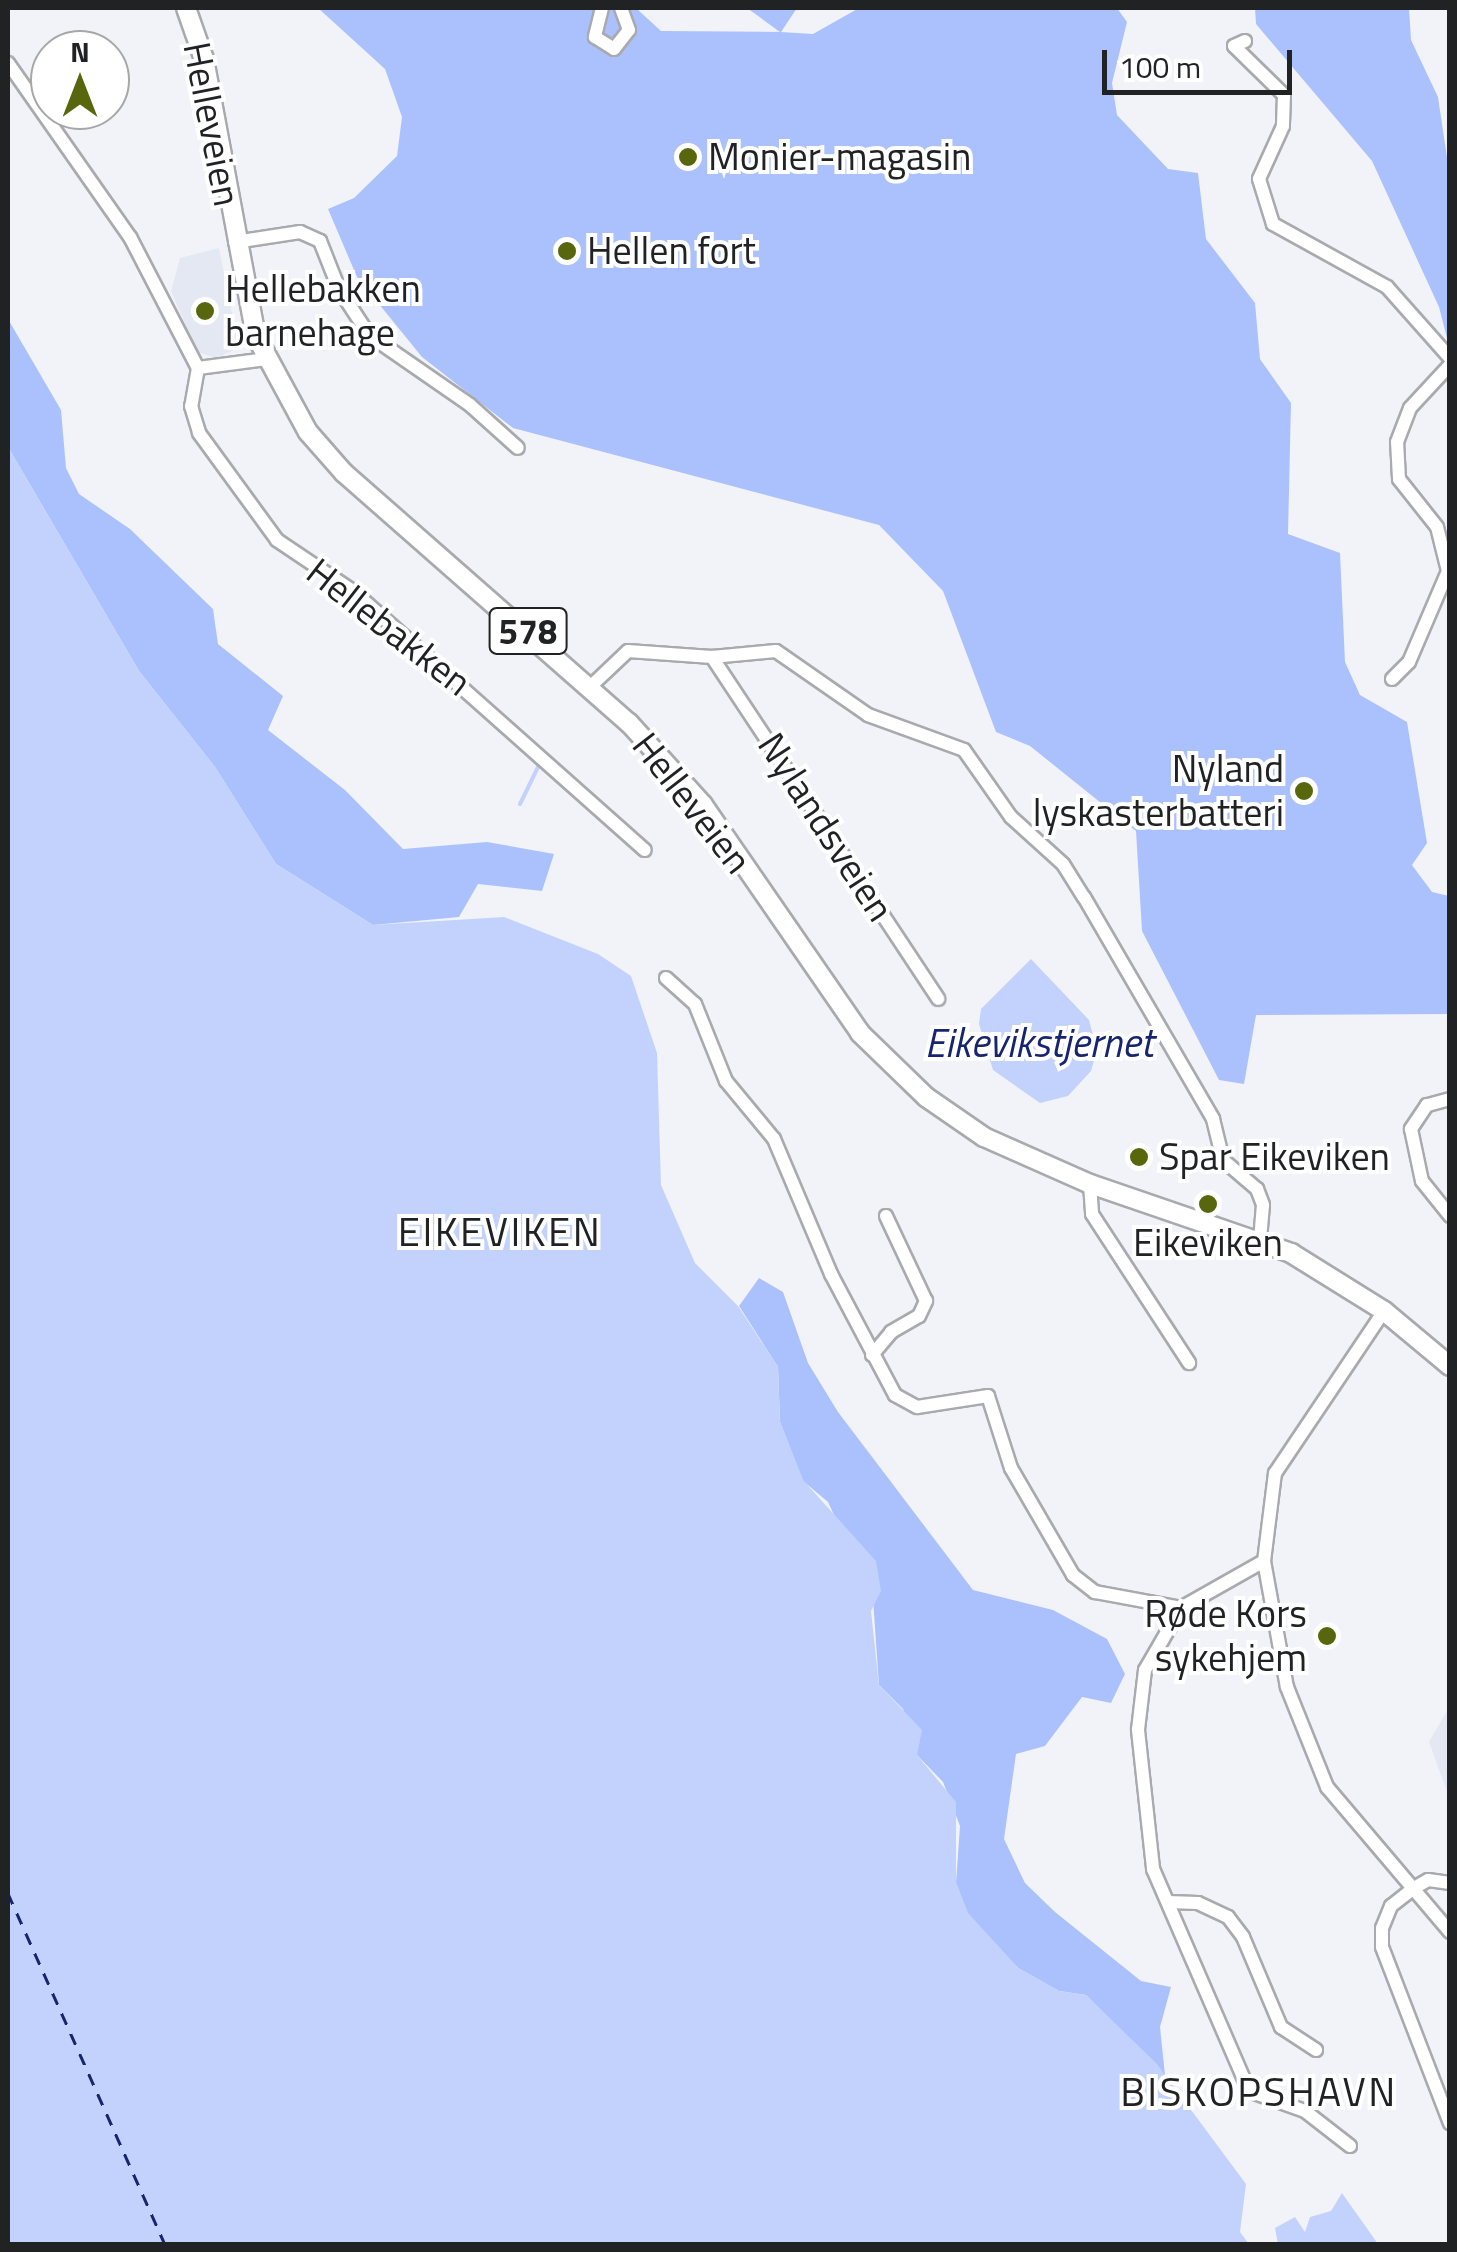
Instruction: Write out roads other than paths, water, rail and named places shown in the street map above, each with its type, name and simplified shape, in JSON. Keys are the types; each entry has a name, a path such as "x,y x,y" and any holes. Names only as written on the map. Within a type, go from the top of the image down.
{"main road":[{"name":"Helleveien","path":"186,8 204,59 235,242 266,359 308,432 344,473 591,686 704,805 824,984 901,1075 984,1137 1090,1184 1260,1239 1384,1311 1450,1366"}],"street":[{"path":"602,8 595,37 614,49 629,30 621,8"},
{"path":"1245,40 1234,46 1278,85 1286,104 1260,179 1274,224 1388,287 1450,361 1410,408 1397,442 1399,479 1437,527 1448,570 1408,662 1392,679"},
{"path":"8,63 130,237 198,368 266,359"},
{"name":"Helleveien","path":"235,242 300,232 320,241 339,289 369,335 470,405 518,448"},
{"name":"Hellebakken","path":"198,368 191,406 199,432 277,540 353,590 646,850"},
{"path":"591,686 628,651 712,656 786,654 868,715 932,735 971,757 1011,817 1073,879 1213,1119 1223,1160 1261,1197 1260,1239"},
{"name":"Nylandsveien","path":"712,656 938,1000"},
{"path":"666,978 677,982 704,1018 729,1086 774,1139 889,1387 909,1405 982,1393 991,1399 1010,1468 1083,1585 1180,1608"},
{"path":"691,985 719,1030 733,1078 729,1086"},
{"path":"1450,1099 1428,1105 1411,1129 1422,1181 1450,1216"},
{"path":"1090,1184 1086,1198 1092,1214 1189,1363"},
{"path":"872,1355 891,1332 919,1316 926,1301 886,1216"},
{"path":"1384,1311 1274,1474 1264,1561 1298,1727 1327,1788 1450,1932"},
{"path":"1264,1561 1180,1608 1145,1670 1138,1698 1152,1869 1248,2091 1305,2111 1350,2146"},
{"path":"1450,1882 1428,1880 1390,1906 1382,1947 1450,2124"},
{"path":"1168,1902 1198,1902 1228,1917 1281,2027 1316,2050"}],"water":[{"path":"8,447 139,671 215,767 276,864 373,925 504,917 598,954 631,976 657,1053 661,1185 695,1263 738,1306 778,1367 780,1422 803,1480 876,1561 881,1591 871,1611 879,1685 922,1730 917,1755 956,1802 956,1883 968,1913 1018,1968 1059,1991 1086,1995 1157,2064 1246,2184 1240,2232 1249,2244 8,2244"},
{"name":"Eikevikstjernet","path":"1031,959 1089,1020 1097,1051 1091,1071 1068,1096 1040,1103 993,1070 979,1024 981,1009"},
{"path":"1342,2193 1378,2244 1278,2244 1275,2228 1295,2217 1305,2232 1310,2217 1331,2211"}],"waterway":[{"path":"520,804 540,763"}],"place":[{"name":"Monier-magasin","path":"688,157"},
{"name":"Hellen fort","path":"567,251"},
{"name":"Hellebakken barnehage","path":"205,311"},
{"name":"Nyland lyskasterbatteri","path":"1304,791"},
{"name":"Spar Eikeviken","path":"1139,1157"},
{"name":"Eikeviken","path":"1208,1204"},
{"name":"Røde Kors sykehjem","path":"1327,1636"}],"district":[{"name":"EIKEVIKEN","path":"500,1232"},
{"name":"BISKOPSHAVN","path":"1259,2092"}]}
